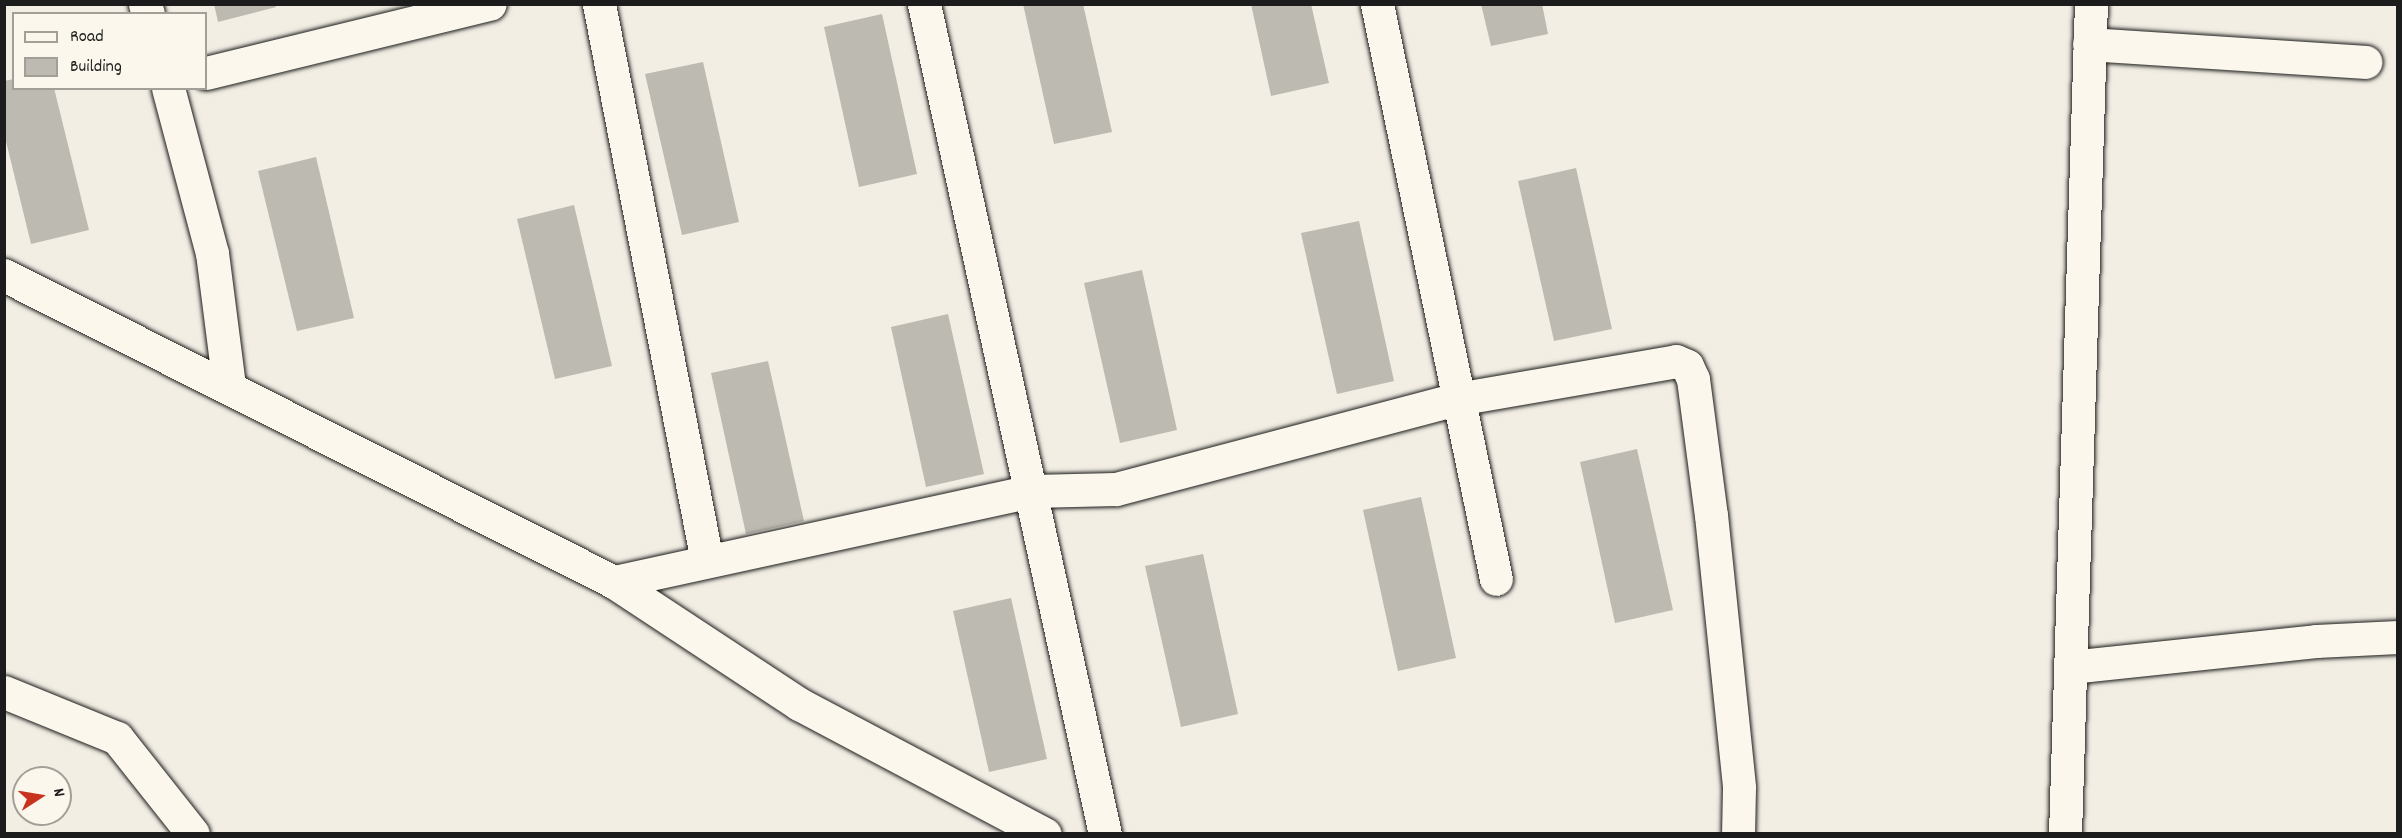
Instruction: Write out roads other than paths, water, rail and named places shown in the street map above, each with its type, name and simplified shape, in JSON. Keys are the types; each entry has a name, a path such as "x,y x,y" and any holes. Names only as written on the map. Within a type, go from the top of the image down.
{"street":[{"path":"207,73 490,4"},
{"path":"599,4 706,561"},
{"path":"924,4 1105,834"},
{"path":"1377,4 1496,579"},
{"path":"2065,834 2091,4"},
{"path":"2090,44 2365,62"},
{"path":"169,90 212,253 229,385"},
{"path":"4,275 229,385 614,582 799,704 1045,834"},
{"path":"614,582 1032,491 1116,489 1457,399 1676,361 1687,366 1693,379 1711,515 1739,788 1738,834"},
{"path":"2070,667 2316,641 2397,638"},
{"path":"4,692 117,738 193,834"}]}
